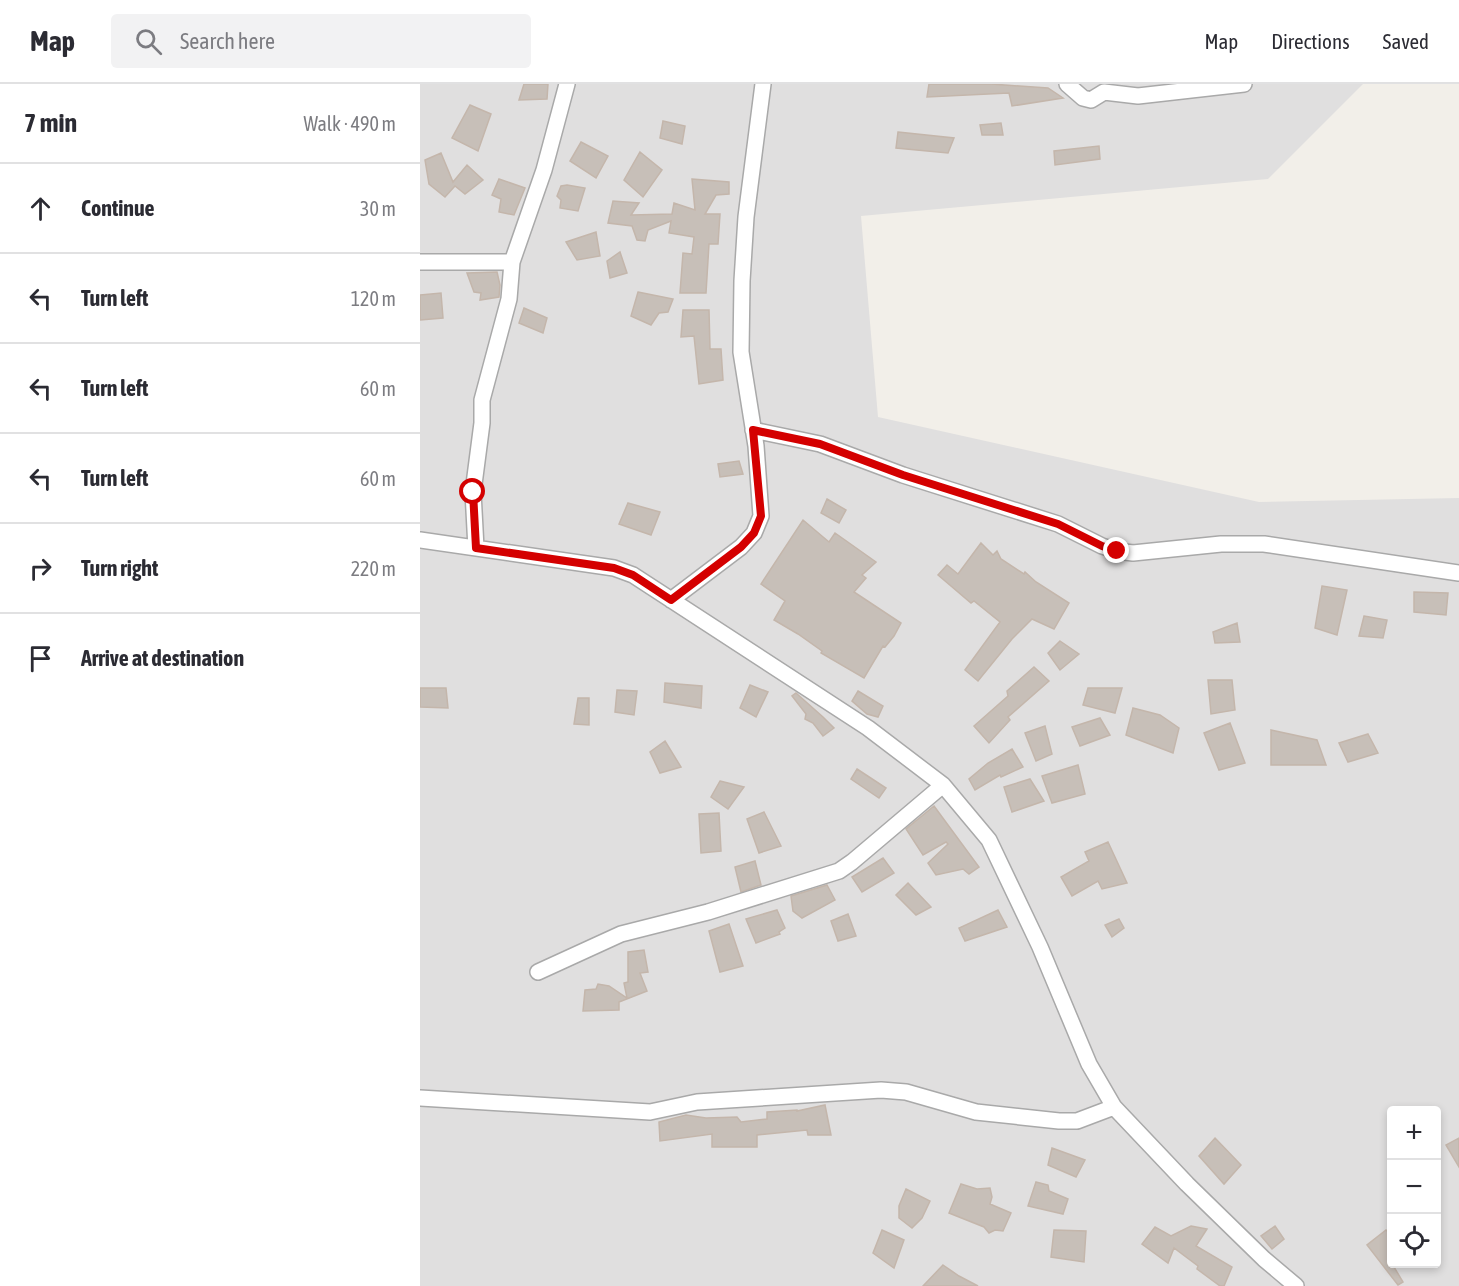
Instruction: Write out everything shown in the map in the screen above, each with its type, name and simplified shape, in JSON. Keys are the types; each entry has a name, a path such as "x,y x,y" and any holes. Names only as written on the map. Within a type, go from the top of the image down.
{"street":[{"path":"476,548 473,492 482,423 482,400 509,299 512,262 544,170 567,84"},
{"path":"671,600 741,547 754,533 761,516 753,430 741,352 746,217 763,84"},
{"path":"1067,84 1083,98 1091,100 1104,92 1138,96 1244,84"},
{"path":"420,262 512,262"},
{"path":"753,430 820,444 903,475 1058,524 1117,551 1133,553 1221,544 1264,544 1459,573"},
{"path":"420,540 614,568 633,575 868,728 943,785 989,840 1040,947 1089,1064 1114,1107 1187,1184 1264,1259 1296,1286"},
{"path":"538,972 621,934 708,912 839,871 943,785"},
{"path":"420,1098 650,1112 697,1102 881,1090 906,1092 976,1112 1059,1121 1077,1121 1114,1107"}],"shaded area":[{"path":"420,84 1363,84 1268,179 861,216 878,417 1259,502 1459,498 1459,1286 420,1286"}],"building":[{"path":"524,84 548,84 547,99 519,100"},
{"path":"929,84 991,84 1048,88 1063,98 1012,106 1009,93 927,97"},
{"path":"470,105 491,114 478,151 452,138"},
{"path":"663,121 685,126 682,144 660,138"},
{"path":"1001,123 1003,135 982,135 980,125"},
{"path":"898,132 954,138 948,153 896,148"},
{"path":"581,142 608,156 596,178 570,161"},
{"path":"1099,146 1100,159 1055,165 1054,151"},
{"path":"640,152 662,170 643,197 624,180"},
{"path":"441,153 453,182 467,165 483,180 465,194 455,186 445,197 429,184 425,160"},
{"path":"499,179 525,188 514,215 499,212 501,199 492,195"},
{"path":"692,179 729,182 729,194 716,195 705,214 720,214 718,244 709,244 706,293 680,293 683,253 692,254 694,237 669,233 671,221 648,230 645,241 637,240 632,226 608,223 613,201 639,203 631,215 672,214 674,203 695,210"},
{"path":"561,186 585,188 578,211 560,208 561,200 557,196"},
{"path":"596,232 600,256 577,260 566,242"},
{"path":"620,252 627,273 610,278 607,261"},
{"path":"497,272 500,285 499,297 480,300 481,293 474,292 467,273"},
{"path":"638,292 673,299 668,312 659,313 651,325 631,316"},
{"path":"441,293 443,318 420,320 420,295"},
{"path":"524,308 547,318 543,333 519,323"},
{"path":"683,310 709,310 710,349 721,349 723,380 699,384 694,336 681,337"},
{"path":"739,461 743,474 720,477 718,464"},
{"path":"827,499 846,510 839,523 821,513"},
{"path":"628,503 660,512 651,535 619,524"},
{"path":"803,520 829,542 835,533 876,562 862,575 866,578 854,592 901,623 894,636 885,647 883,646 864,678 821,653 822,651 798,634 774,620 785,601 761,584"},
{"path":"981,543 993,555 997,551 1001,559 1024,574 1025,572 1036,582 1069,603 1054,629 1032,619 1012,639 978,681 965,670 1000,622 974,601 971,603 938,575 947,565 958,574"},
{"path":"1322,586 1347,590 1337,635 1315,628"},
{"path":"1414,592 1448,593 1446,615 1414,612"},
{"path":"1364,616 1387,620 1383,638 1359,636"},
{"path":"1237,623 1240,642 1215,643 1213,632"},
{"path":"1060,641 1079,654 1060,670 1048,653"},
{"path":"1034,667 1049,681 1008,717 1010,720 989,743 974,726 1008,696 1007,691"},
{"path":"1208,680 1232,680 1235,710 1211,714"},
{"path":"665,683 702,686 701,708 664,702"},
{"path":"750,685 768,692 756,717 740,708"},
{"path":"420,688 446,688 448,708 420,707"},
{"path":"1088,688 1122,688 1115,713 1083,705"},
{"path":"617,690 637,691 634,715 615,712"},
{"path":"858,691 883,706 878,717 867,714 852,701"},
{"path":"796,693 834,728 823,736 813,723 805,719 806,714 792,696"},
{"path":"578,698 589,698 589,725 574,724"},
{"path":"1133,708 1160,715 1179,728 1173,753 1126,735"},
{"path":"1100,718 1110,735 1080,746 1072,727"},
{"path":"1230,723 1245,763 1219,770 1204,733"},
{"path":"1045,726 1052,754 1036,761 1025,733"},
{"path":"1271,730 1317,740 1326,765 1271,765"},
{"path":"1368,734 1378,753 1348,762 1339,743"},
{"path":"665,741 681,767 660,773 650,752"},
{"path":"1012,749 1023,767 1001,777 1000,775 975,790 969,779 988,763"},
{"path":"1078,765 1085,794 1052,803 1042,776"},
{"path":"857,769 886,788 879,798 851,779"},
{"path":"1030,779 1044,801 1012,812 1004,787"},
{"path":"720,781 744,787 728,809 711,797"},
{"path":"934,806 979,867 969,874 963,869 936,875 928,863 948,844 946,842 923,855 906,829"},
{"path":"764,812 781,846 759,853 747,819"},
{"path":"719,813 721,851 701,853 699,814"},
{"path":"1108,842 1127,883 1102,889 1098,881 1072,896 1061,877 1089,861 1085,852"},
{"path":"883,858 894,873 862,892 852,877"},
{"path":"755,861 761,885 741,892 735,867"},
{"path":"908,883 931,907 916,915 896,895"},
{"path":"827,885 835,900 802,918 793,911 791,896"},
{"path":"777,910 785,928 779,932 780,934 756,943 746,919"},
{"path":"998,910 1007,927 965,941 959,928"},
{"path":"848,914 856,936 838,941 831,921"},
{"path":"1119,919 1124,928 1112,937 1105,925"},
{"path":"729,924 743,966 720,972 709,931"},
{"path":"644,950 648,972 640,973 647,991 619,1002 619,1010 583,1011 585,990 596,989 598,984 609,986 627,998 624,983 628,982 628,952"},
{"path":"825,1105 831,1135 808,1135 807,1130 757,1135 757,1147 712,1147 712,1134 660,1141 659,1122 686,1115 706,1118 737,1117 741,1122 767,1119 767,1112 797,1111"},
{"path":"1215,1138 1241,1165 1224,1184 1199,1156"},
{"path":"1459,1138 1459,1167 1446,1145"},
{"path":"1052,1148 1085,1160 1076,1177 1048,1165"},
{"path":"1036,1182 1048,1185 1049,1191 1068,1199 1063,1214 1028,1206"},
{"path":"961,1184 977,1189 990,1188 992,1197 990,1204 1011,1213 1003,1231 995,1230 989,1233 984,1227 949,1213"},
{"path":"906,1189 930,1201 922,1218 912,1228 899,1218 899,1206"},
{"path":"1191,1226 1207,1229 1196,1246 1232,1267 1224,1286 1220,1286 1197,1269 1198,1266 1174,1248 1168,1263 1142,1244 1155,1227 1171,1236"},
{"path":"1275,1226 1284,1239 1272,1249 1261,1236"},
{"path":"882,1230 904,1240 894,1268 873,1253"},
{"path":"1054,1230 1086,1231 1084,1262 1051,1257"},
{"path":"1387,1231 1387,1268 1395,1268 1403,1282 1398,1285 1367,1245"},
{"path":"943,1265 959,1276 978,1286 923,1286"}],"route":[{"path":"473,492 476,548 614,568 633,575 671,600 741,547 754,533 761,516 753,430 820,444 903,475 1058,524 1117,551"}]}
